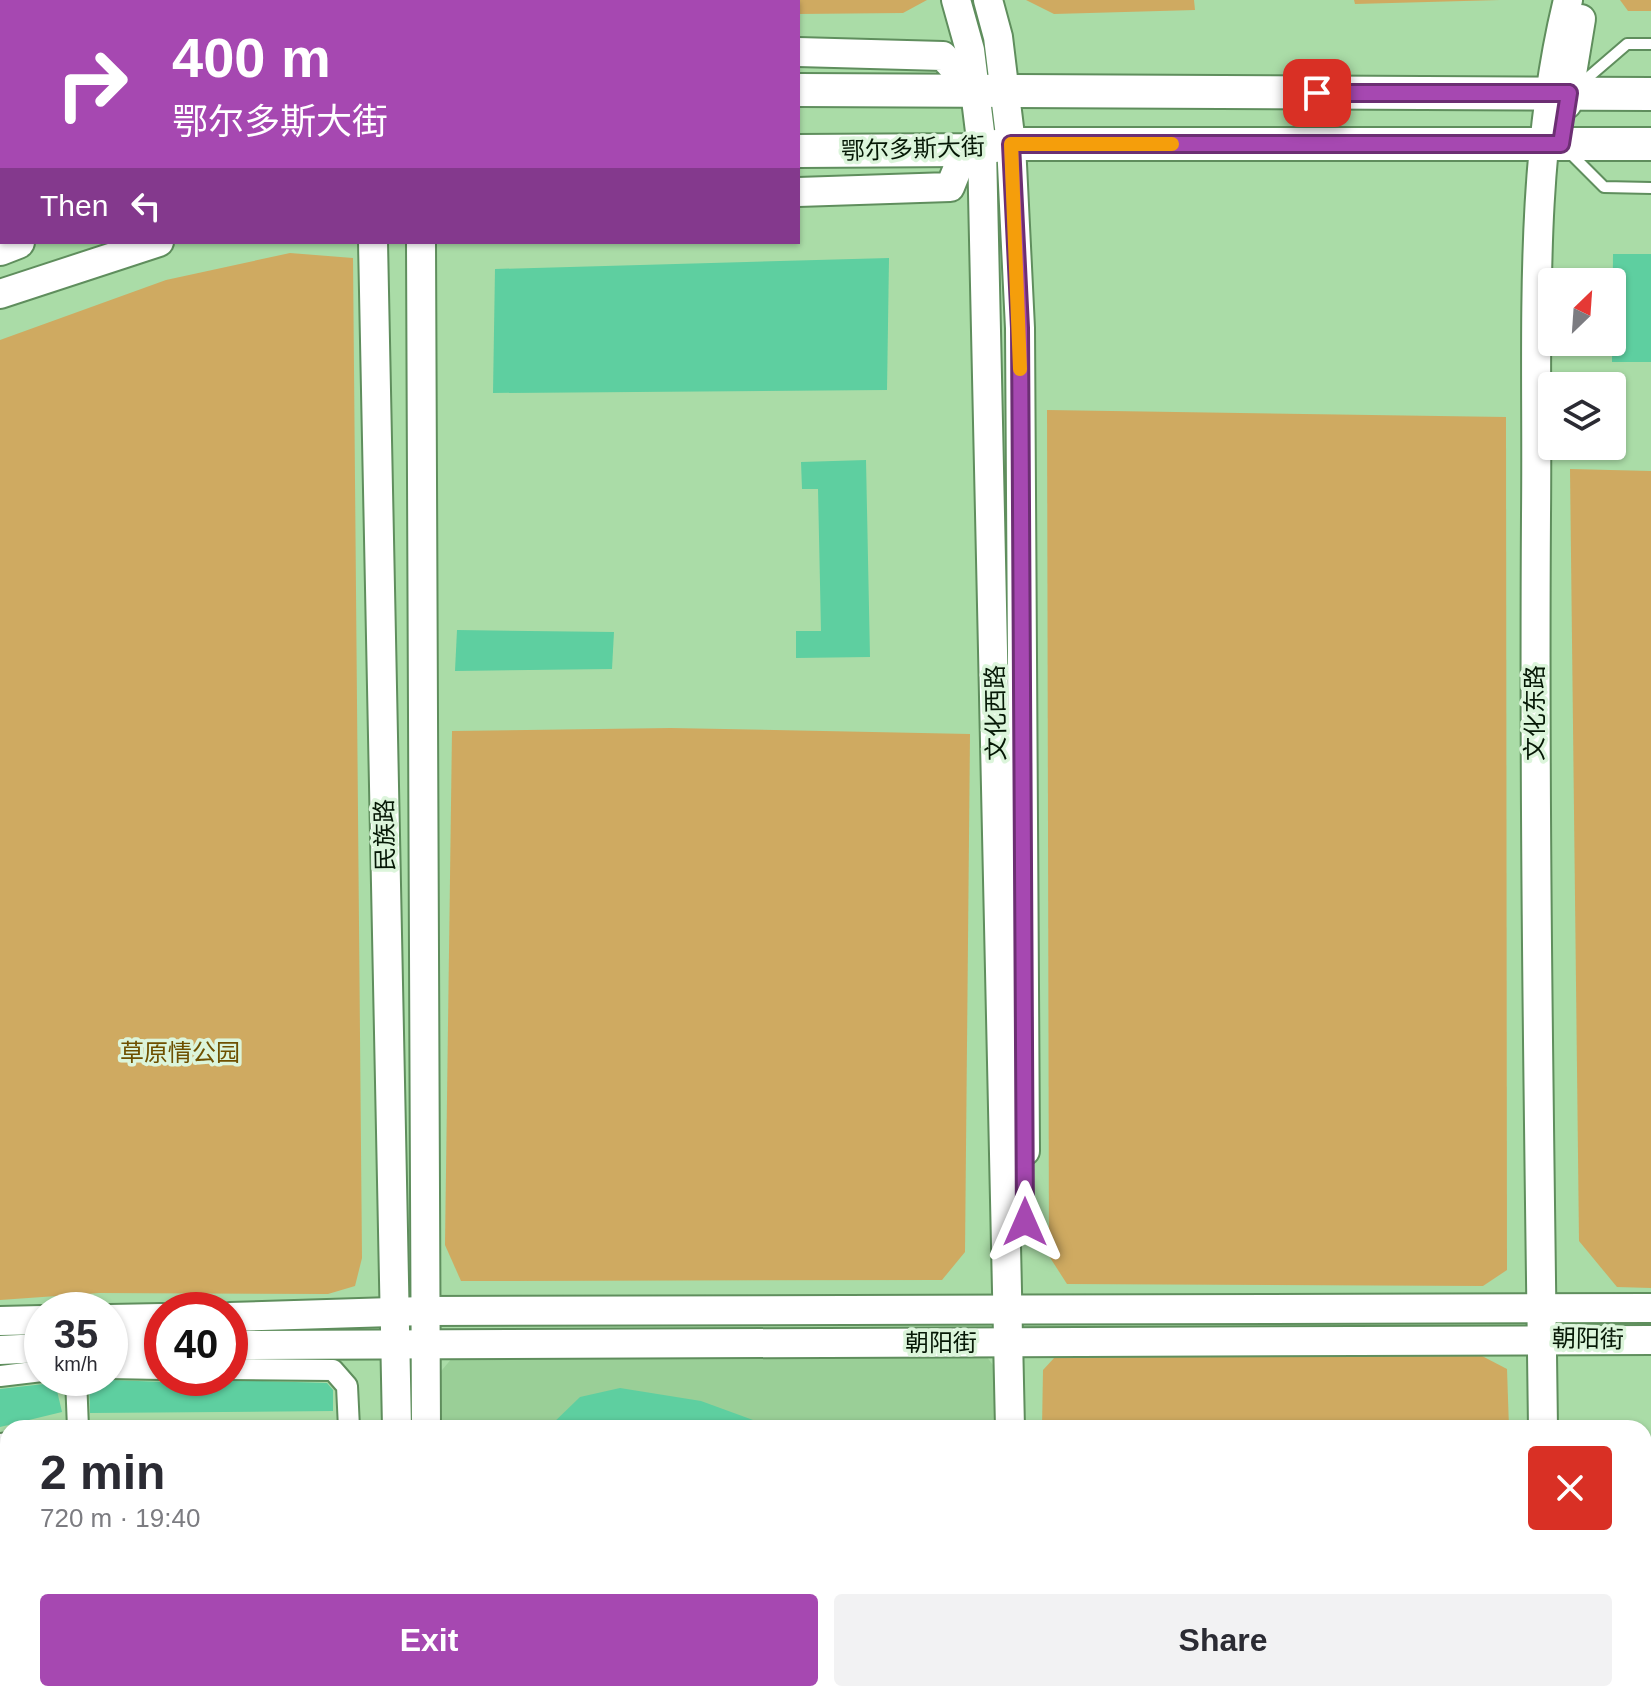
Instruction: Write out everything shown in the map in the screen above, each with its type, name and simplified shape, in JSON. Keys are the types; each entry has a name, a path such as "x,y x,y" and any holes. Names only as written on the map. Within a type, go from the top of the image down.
{"main road":[{"path":"800,90 1651,94"},
{"name":"鄂尔多斯大街","path":"800,151 986,147 1651,144"}],"street":[{"name":"文化西路","path":"956,0 970,50 990,92"},
{"name":"文化西路","path":"988,0 998,37 986,147 1018,1309 1011,1420"},
{"name":"文化东路","path":"1544,1420 1549,1307 1535,748 1539,229 1553,144 1568,0"},
{"name":"文化东路","path":"1559,93 1583,0"},
{"path":"800,52 943,56 990,92"},
{"path":"800,192 950,187 986,147"},
{"path":"0,294 153,244"},
{"name":"民族路","path":"373,244 397,1420"},
{"name":"民族路","path":"421,244 426,1420"},
{"name":"朝阳街","path":"248,1317 424,1311 1651,1308"},
{"path":"0,1321 24,1320"},
{"name":"文化东路","path":"1549,1340 1555,1420"},
{"name":"朝阳街","path":"248,1345 1651,1340"},
{"name":"文化西路","path":"1018,1343 1025,1420"},
{"path":"0,1350 24,1349"},
{"path":"248,1369 333,1370 347,1386 349,1420"},
{"path":"0,1376 24,1373"},
{"path":"77,1396 78,1420"}],"lane":[{"path":"1559,93 1627,44 1651,44"},
{"path":"1553,144 1604,187 1651,188"}],"shaded area":[{"path":"458,1351 984,1353 998,1372 997,1420 437,1420 437,1376"}],"green space":[{"path":"800,0 927,0 903,13 800,14"},
{"path":"1026,0 1194,0 1195,10 1054,14"},
{"path":"1354,0 1500,0 1355,4"},
{"path":"1620,0 1651,0 1651,11 1628,11"},
{"name":"草原情公园","path":"290,253 353,258 362,1258 355,1286 328,1294 24,1292 24,1298 0,1300 0,340 166,280"},
{"path":"1047,410 1506,417 1507,1270 1483,1286 1067,1284 1049,1256"},
{"path":"1570,469 1651,471 1651,1288 1617,1287 1579,1241"},
{"path":"671,728 970,734 965,1252 942,1280 461,1281 445,1245 452,731"},
{"path":"1246,1354 1482,1356 1507,1369 1509,1420 1042,1420 1043,1370 1055,1357"}],"building":[{"path":"1613,254 1651,254 1651,362 1612,362 1612,356 1626,356 1626,268 1613,268"},
{"path":"889,258 887,390 493,393 495,269"},
{"path":"866,460 870,657 796,658 796,631 821,631 818,489 802,489 801,462"},
{"path":"457,630 614,632 612,669 455,671"},
{"path":"248,1380 327,1383 333,1390 333,1411 90,1413 90,1396 128,1396 128,1381 144,1381 144,1396 248,1396"},
{"path":"24,1386 24,1396 58,1396 62,1412 29,1420 0,1420 0,1389"},
{"path":"620,1388 701,1401 753,1420 556,1420 580,1397"}],"slow traffic":[{"path":"1020,369 1011,144 1172,144"}],"route":[{"path":"1025,1222 1020,328 1011,144 1561,144 1569,93 1317,93"}]}
